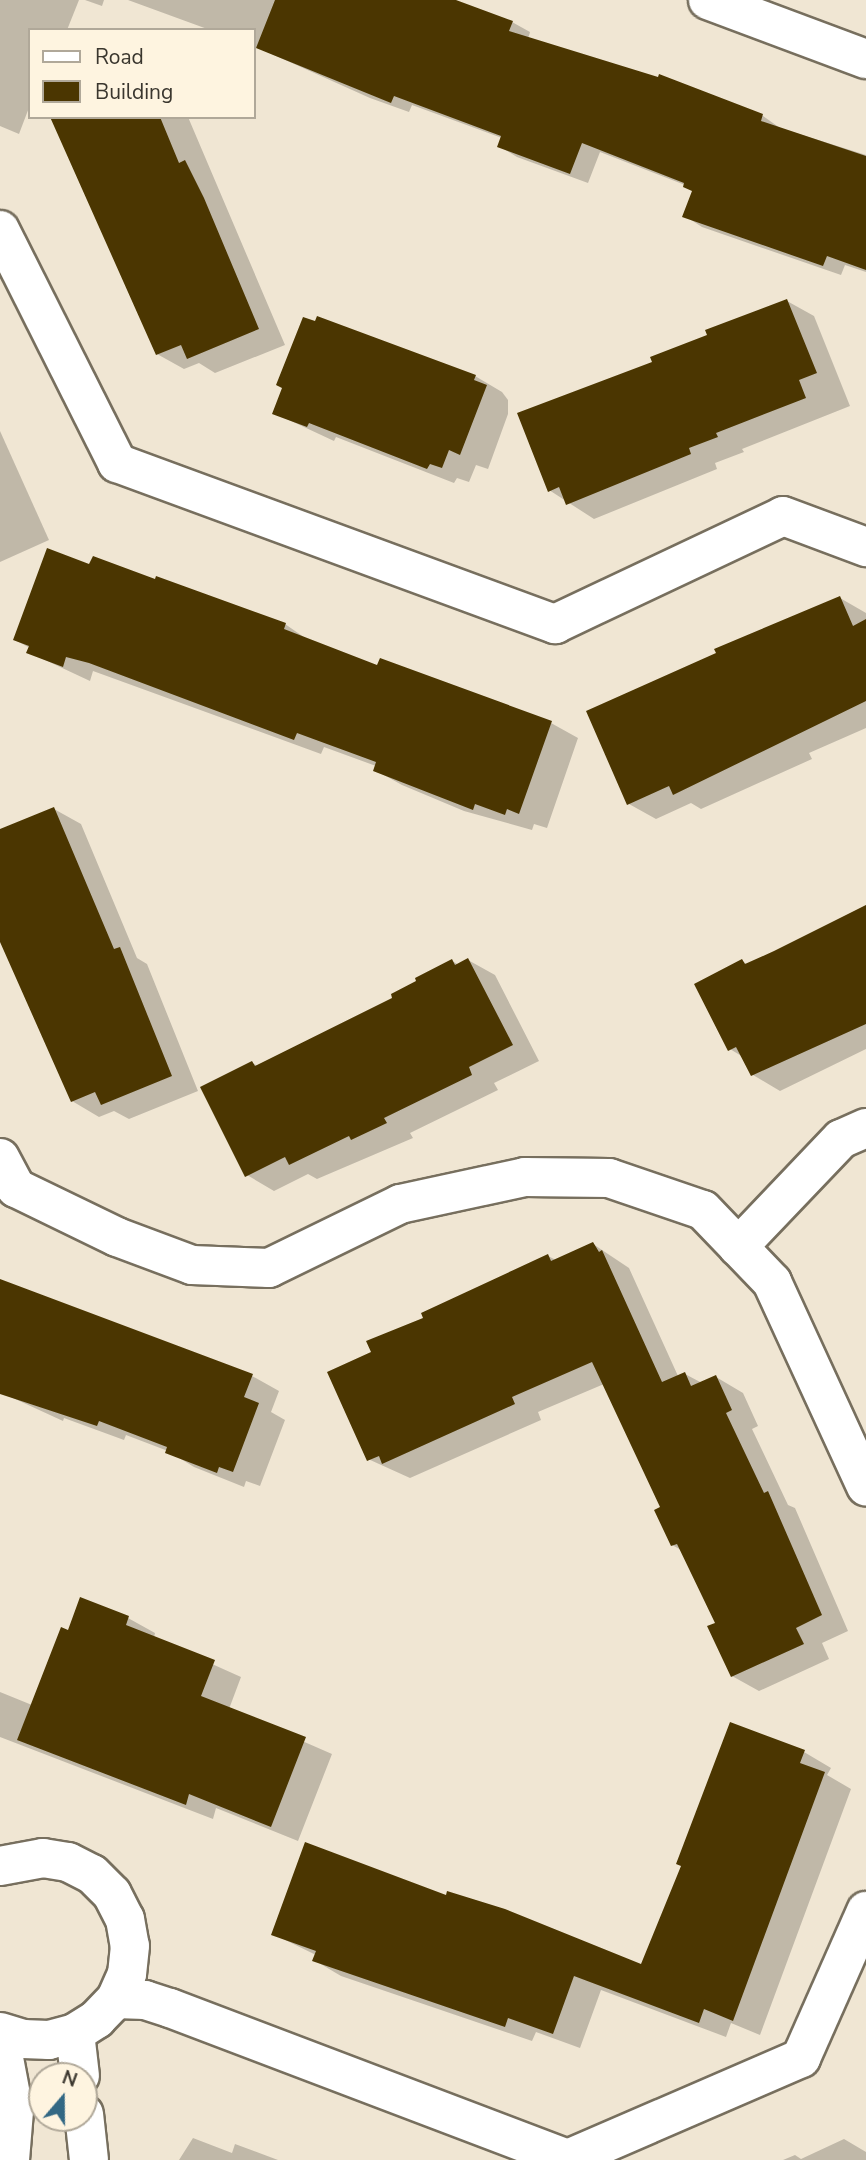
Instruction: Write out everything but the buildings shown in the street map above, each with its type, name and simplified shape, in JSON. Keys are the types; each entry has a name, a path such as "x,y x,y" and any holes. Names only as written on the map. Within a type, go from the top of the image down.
{"street":[{"path":"708,0 866,59"},
{"path":"0,230 117,463 555,624 783,516 866,547"},
{"path":"738,1247 841,1139 866,1128"},
{"path":"0,1158 16,1188 117,1237 192,1265 269,1268 400,1204 525,1177 609,1178 703,1210 772,1282 866,1486"},
{"path":"0,1866 43,1858 68,1862 92,1874 112,1894 125,1919 130,1946 127,1974 116,1999 97,2019 75,2033 23,2039 0,2034 14,2110 10,2160"},
{"path":"116,1999 145,2000 170,2008 568,2159 801,2059 866,1911"},
{"path":"75,2033 78,2062"},
{"path":"86,2132 89,2160"}]}
